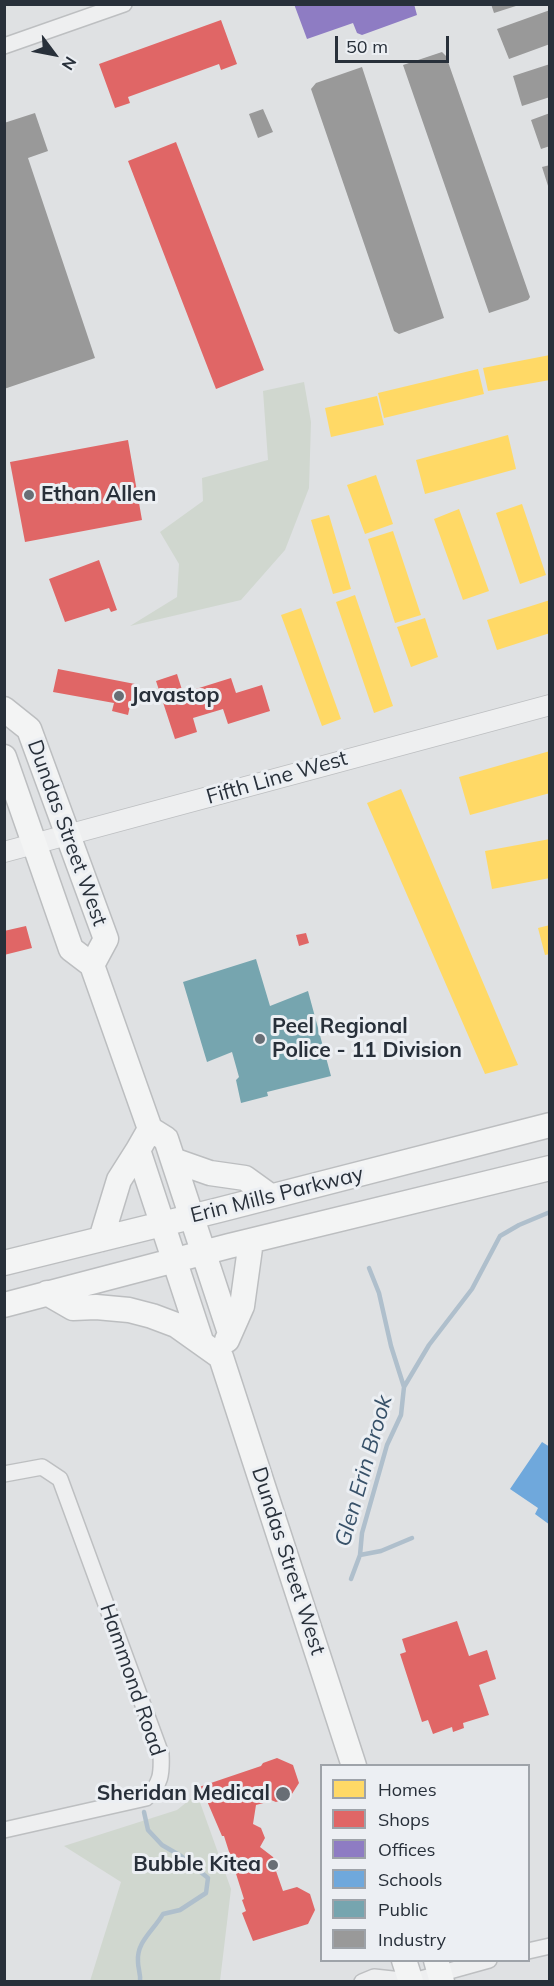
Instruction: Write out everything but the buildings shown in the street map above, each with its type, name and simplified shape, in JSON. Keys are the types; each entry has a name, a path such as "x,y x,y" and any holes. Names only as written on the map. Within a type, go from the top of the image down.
{"main road":[{"name":"Dundas Street West","path":"4,709 29,729 106,939 92,965"},
{"name":"Dundas Street West","path":"4,757 71,949 92,965 150,1129 166,1139 230,1333"},
{"name":"Erin Mills Parkway","path":"4,1263 162,1225 549,1125"},
{"path":"100,1239 119,1180 150,1129"},
{"path":"138,1150 201,1341"},
{"path":"173,1160 210,1173 245,1178 270,1196"},
{"name":"Erin Mills Parkway","path":"4,1305 175,1260 549,1168"},
{"path":"47,1293 73,1308 96,1307 142,1313 176,1325 221,1357 242,1306 251,1241"},
{"name":"Dundas Street West","path":"221,1357 353,1764"},
{"path":"405,1962 411,1981"}],"street":[{"path":"4,46 124,4"},
{"name":"Fifth Line West","path":"4,852 549,705"},
{"name":"Hammond Road","path":"4,1474 42,1467 60,1479 160,1754 162,1770 159,1782 146,1798 4,1830"},
{"path":"530,1951 549,1946"},
{"path":"362,1982 374,1977 411,1981 481,1962"}],"shaded area":[{"path":"304,382 311,422 309,488 285,550 241,600 130,626 177,597 179,564 160,532 203,501 202,478 268,460 263,391"},
{"path":"197,1794 231,1889 220,1981 90,1981 121,1882 64,1846 177,1810"}],"waterway":[{"path":"404,1387 429,1345 472,1289 500,1236 550,1212"},
{"name":"Glen Erin Brook","path":"351,1579 360,1555 362,1533 387,1445 401,1415 404,1387 391,1346 379,1293 369,1268"},
{"path":"360,1555 381,1551 412,1538"},
{"name":"Glen Erin Brook","path":"140,1982 138,1955 146,1936 163,1914 180,1910 206,1893 208,1878 181,1856 162,1845 148,1830 144,1812"}],"place":[{"name":"Ethan Allen","path":"29,495"},
{"name":"Javastop","path":"119,696"},
{"name":"Peel Regional Police - 11 Division","path":"260,1039"},
{"name":"Sheridan Medical","path":"283,1794"},
{"name":"Bubble Kitea","path":"273,1865"}]}
